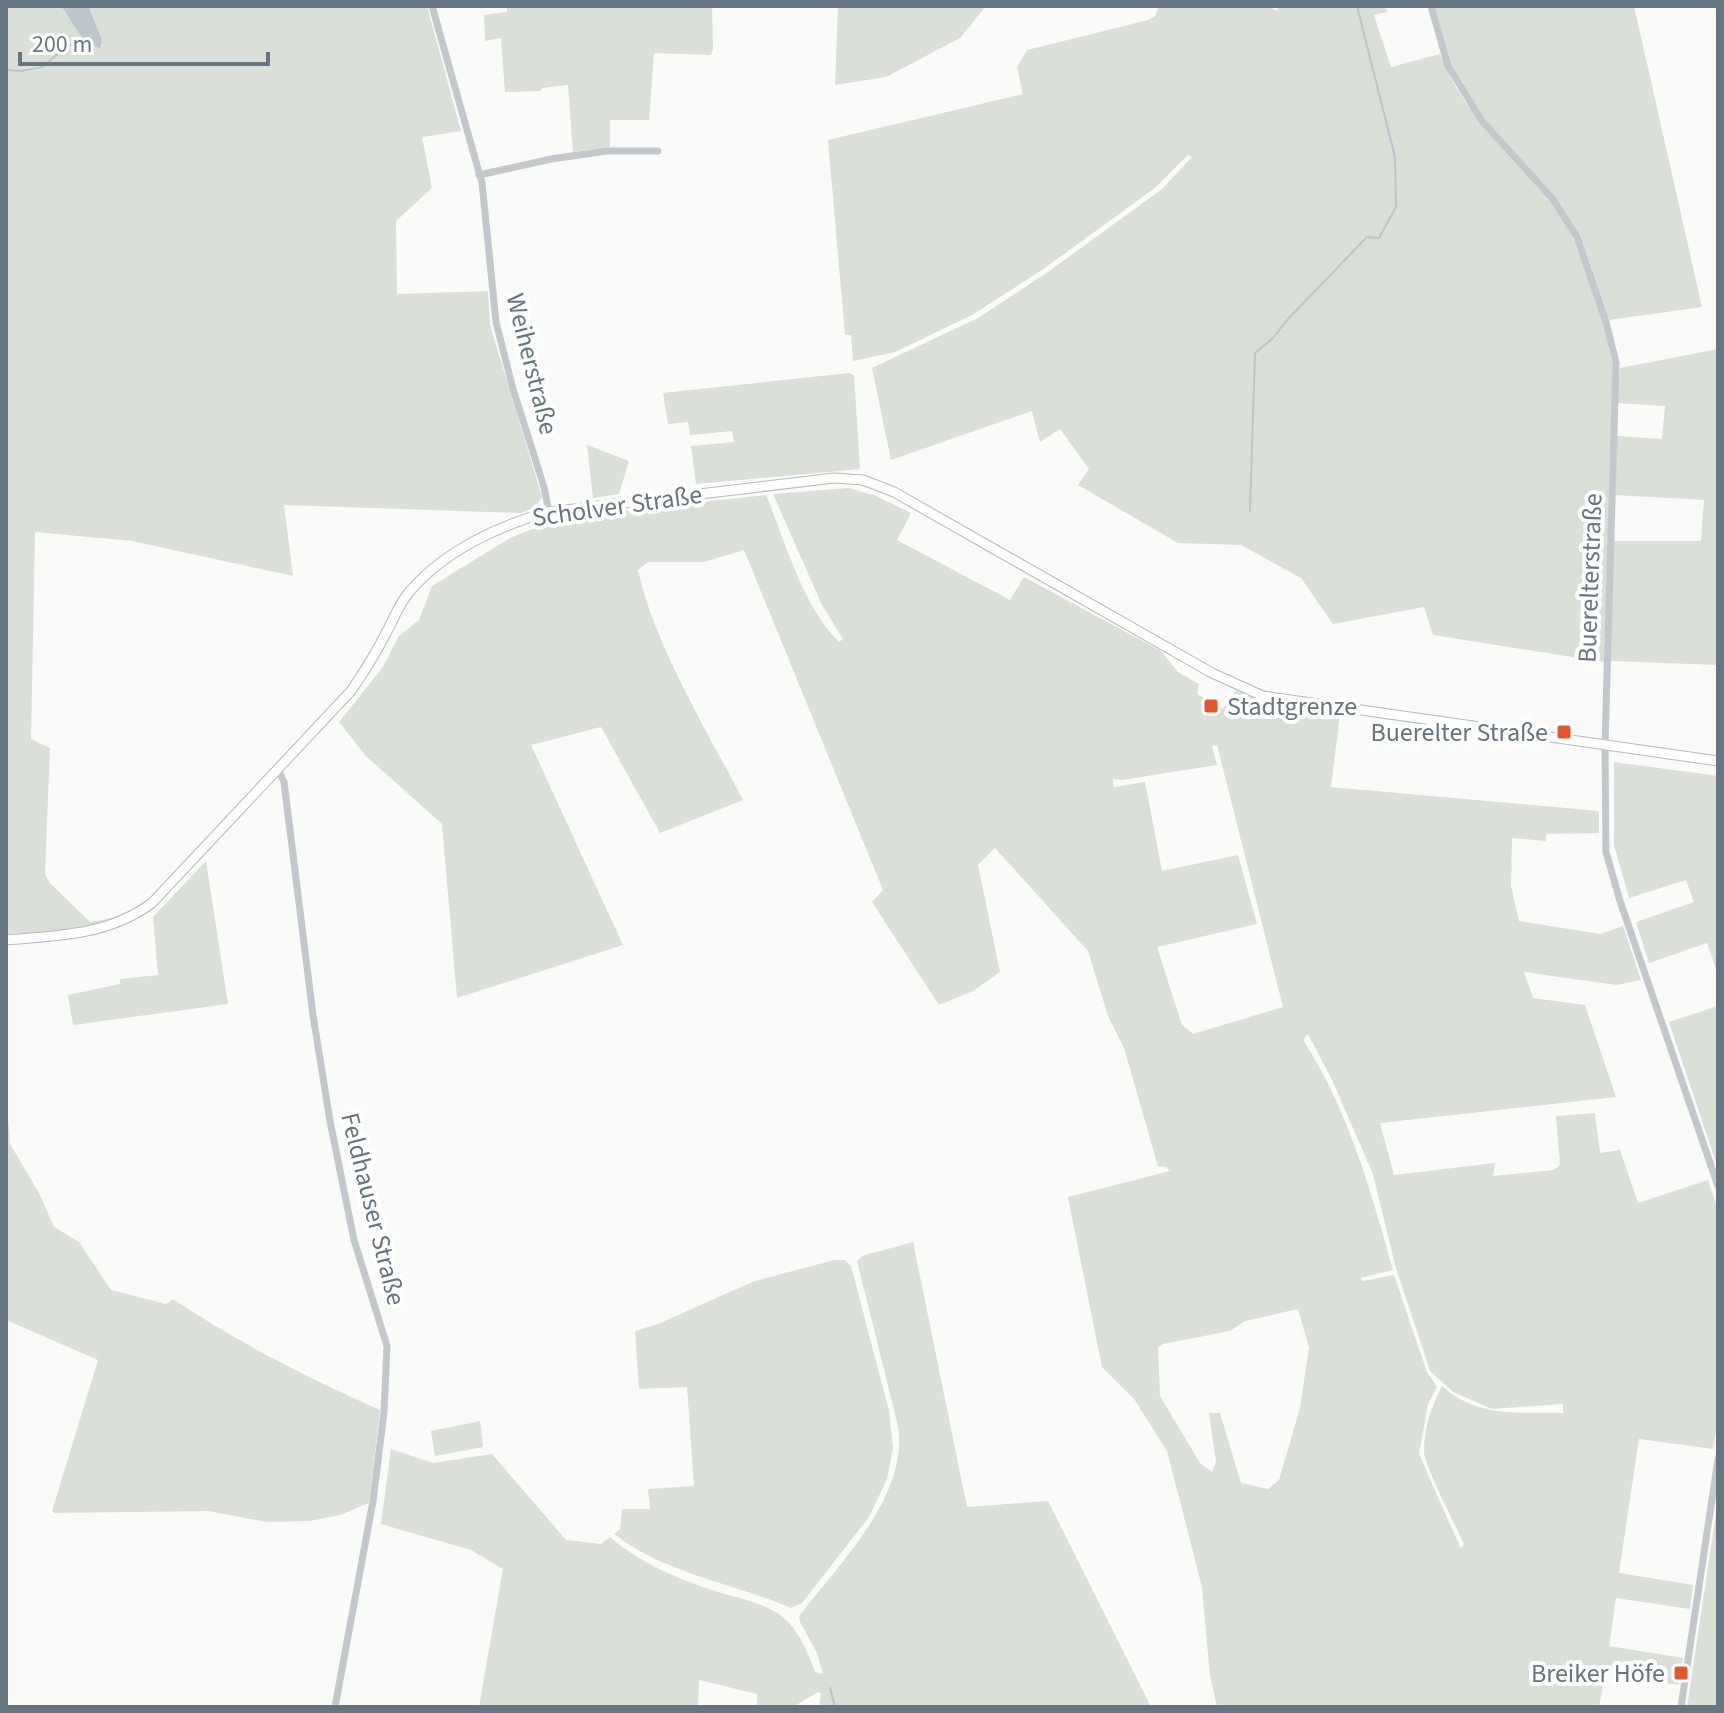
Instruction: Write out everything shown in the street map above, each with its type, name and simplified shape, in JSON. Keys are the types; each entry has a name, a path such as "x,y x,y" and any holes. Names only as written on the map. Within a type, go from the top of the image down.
{"street":[{"name":"Weiherstraße","path":"432,6 479,175 496,322 549,512"},
{"name":"Buerelterstraße","path":"1431,6 1448,66 1482,121 1552,198 1577,237 1616,362 1605,745 1606,852 1718,1186"},
{"path":"479,175 551,159 607,151 658,151"},
{"name":"Scholver Straße","path":"6,940 82,933 114,925 152,903 351,691 413,588 437,566 469,545 523,519 549,512 834,478 863,480 894,492 1223,678 1263,696 1718,761"},
{"name":"Feldhauser Straße","path":"277,768 284,782 313,1015 330,1121 354,1240 387,1346 384,1412 375,1486 335,1707"},
{"path":"1681,1707 1718,1459"}],"shaded area":[{"path":"6,6 427,6 461,131 422,137 432,188 396,221 397,294 488,291 490,325 542,497 536,507 521,513 284,505 293,576 132,541 35,532 31,739 50,748 45,874 50,883 90,922 124,916 81,928 6,934"},
{"path":"61,6 88,6 102,40 100,48 82,37"},
{"path":"507,6 712,6 713,49 711,55 654,53 649,120 610,120 610,147 573,152 568,85 542,88 541,91 505,92 501,38 485,41 484,15 507,12"},
{"path":"838,6 986,6 960,38 886,77 835,85"},
{"path":"1159,6 1268,6 1277,11 1279,6 1385,6 1387,12 1374,15 1391,67 1440,54 1449,76 1474,114 1550,201 1582,258 1613,366 1604,662 1433,635 1424,607 1333,624 1301,578 1241,545 1178,543 1078,485 1089,469 1060,429 1040,442 1032,411 891,460 872,368 978,318 1048,272 1162,189 1192,157 1188,155 1155,188 1042,270 972,315 895,352 853,361 851,335 845,335 828,140 1023,94 1017,67 1027,50 1148,20 1155,16"},
{"path":"1434,6 1634,6 1702,307 1609,320 1580,235 1554,195 1484,120 1451,65"},
{"path":"1718,349 1718,665 1610,661 1613,541 1701,541 1704,500 1615,495 1617,436 1662,439 1665,406 1617,403 1620,368"},
{"path":"849,373 854,375 860,469 696,484 691,446 734,442 732,431 690,435 688,422 668,424 663,393"},
{"path":"587,445 629,461 619,494 593,498"},
{"path":"849,488 876,496 911,513 897,540 1010,600 1024,577 1161,651 1178,672 1199,684 1197,694 1223,709 1236,690 1260,699 1340,714 1331,787 1599,811 1599,833 1546,834 1546,841 1512,838 1511,886 1519,921 1600,934 1623,926 1641,980 1616,985 1524,972 1533,998 1585,1005 1616,1097 1380,1123 1394,1175 1495,1163 1493,1176 1554,1170 1560,1165 1556,1116 1595,1113 1600,1153 1620,1150 1638,1203 1708,1180 1718,1211 1718,1416 1713,1449 1639,1439 1619,1573 1693,1585 1690,1609 1616,1598 1609,1646 1683,1658 1679,1685 1605,1674 1599,1707 1217,1707 1210,1676 1202,1587 1167,1451 1134,1399 1102,1367 1068,1197 1170,1171 1158,1166 1124,1048 1108,1016 1088,951 995,848 978,865 1000,972 973,991 939,1005 872,902 883,890 744,550 704,562 648,562 638,570 669,657 743,800 660,833 601,727 531,745 623,945 457,998 442,824 366,756 339,722 383,667 399,636 419,620 432,586 510,538 560,518 766,495 805,592 839,642 843,639 822,605 773,494","holes":["1217,745 1283,1007 1193,1034 1182,1025 1157,947 1257,924 1238,855 1162,871 1145,782 1114,787 1113,779 1217,765 1212,746","1308,1034 1373,1174 1395,1265 1430,1371 1453,1392 1492,1409 1563,1404 1563,1413 1499,1411 1469,1404 1442,1386 1429,1418 1424,1452 1464,1544 1461,1549 1419,1454 1428,1404 1437,1387 1427,1372 1394,1275 1363,1281 1360,1278 1393,1270 1367,1181 1345,1122 1303,1040","1298,1309 1309,1347 1300,1408 1279,1480 1268,1489 1241,1483 1220,1413 1209,1413 1216,1462 1212,1472 1200,1463 1160,1396 1158,1348 1163,1344 1230,1331 1245,1321"]},
{"path":"1614,762 1718,776 1718,975 1707,943 1649,963 1636,922 1694,902 1686,880 1629,898 1614,845"},
{"path":"206,861 228,1004 73,1025 68,995 120,984 120,979 158,975 153,917"},
{"path":"1718,1006 1718,1169 1669,1022"},
{"path":"6,1088 10,1144 39,1193 54,1227 79,1242 111,1290 166,1304 173,1299 274,1359 380,1410 369,1503 340,1515 310,1521 267,1522 208,1511 52,1511 98,1360 6,1320"},
{"path":"913,1242 967,1507 1048,1501 1151,1707 819,1707 821,1693 818,1692 793,1707 757,1707 757,1694 699,1680 698,1707 479,1707 503,1569 471,1550 381,1524 391,1449 433,1463 492,1454 566,1540 601,1544 610,1537 634,1555 673,1575 772,1610 793,1627 815,1672 823,1674 817,1653 799,1616 868,1528 893,1478 899,1452 898,1426 857,1261 862,1256"},
{"path":"834,1260 845,1260 851,1266 889,1411 893,1449 887,1479 869,1517 802,1603 791,1608 678,1568 634,1548 614,1534 620,1529 622,1509 650,1509 648,1489 694,1486 687,1387 639,1389 635,1331 658,1324 752,1282"},
{"path":"480,1421 483,1447 435,1456 431,1431"},
{"path":"1718,1500 1718,1707 1687,1707"}],"waterway":[{"path":"1250,511 1255,353 1273,338 1367,237 1379,238 1396,207 1395,157 1357,6"},
{"path":"6,70 43,67 62,50 83,38"},
{"path":"830,1688 835,1707"}],"place":[{"name":"Stadtgrenze","path":"1211,706"},
{"name":"Buerelter Straße","path":"1564,732"},
{"name":"Breiker Höfe","path":"1681,1673"}]}
